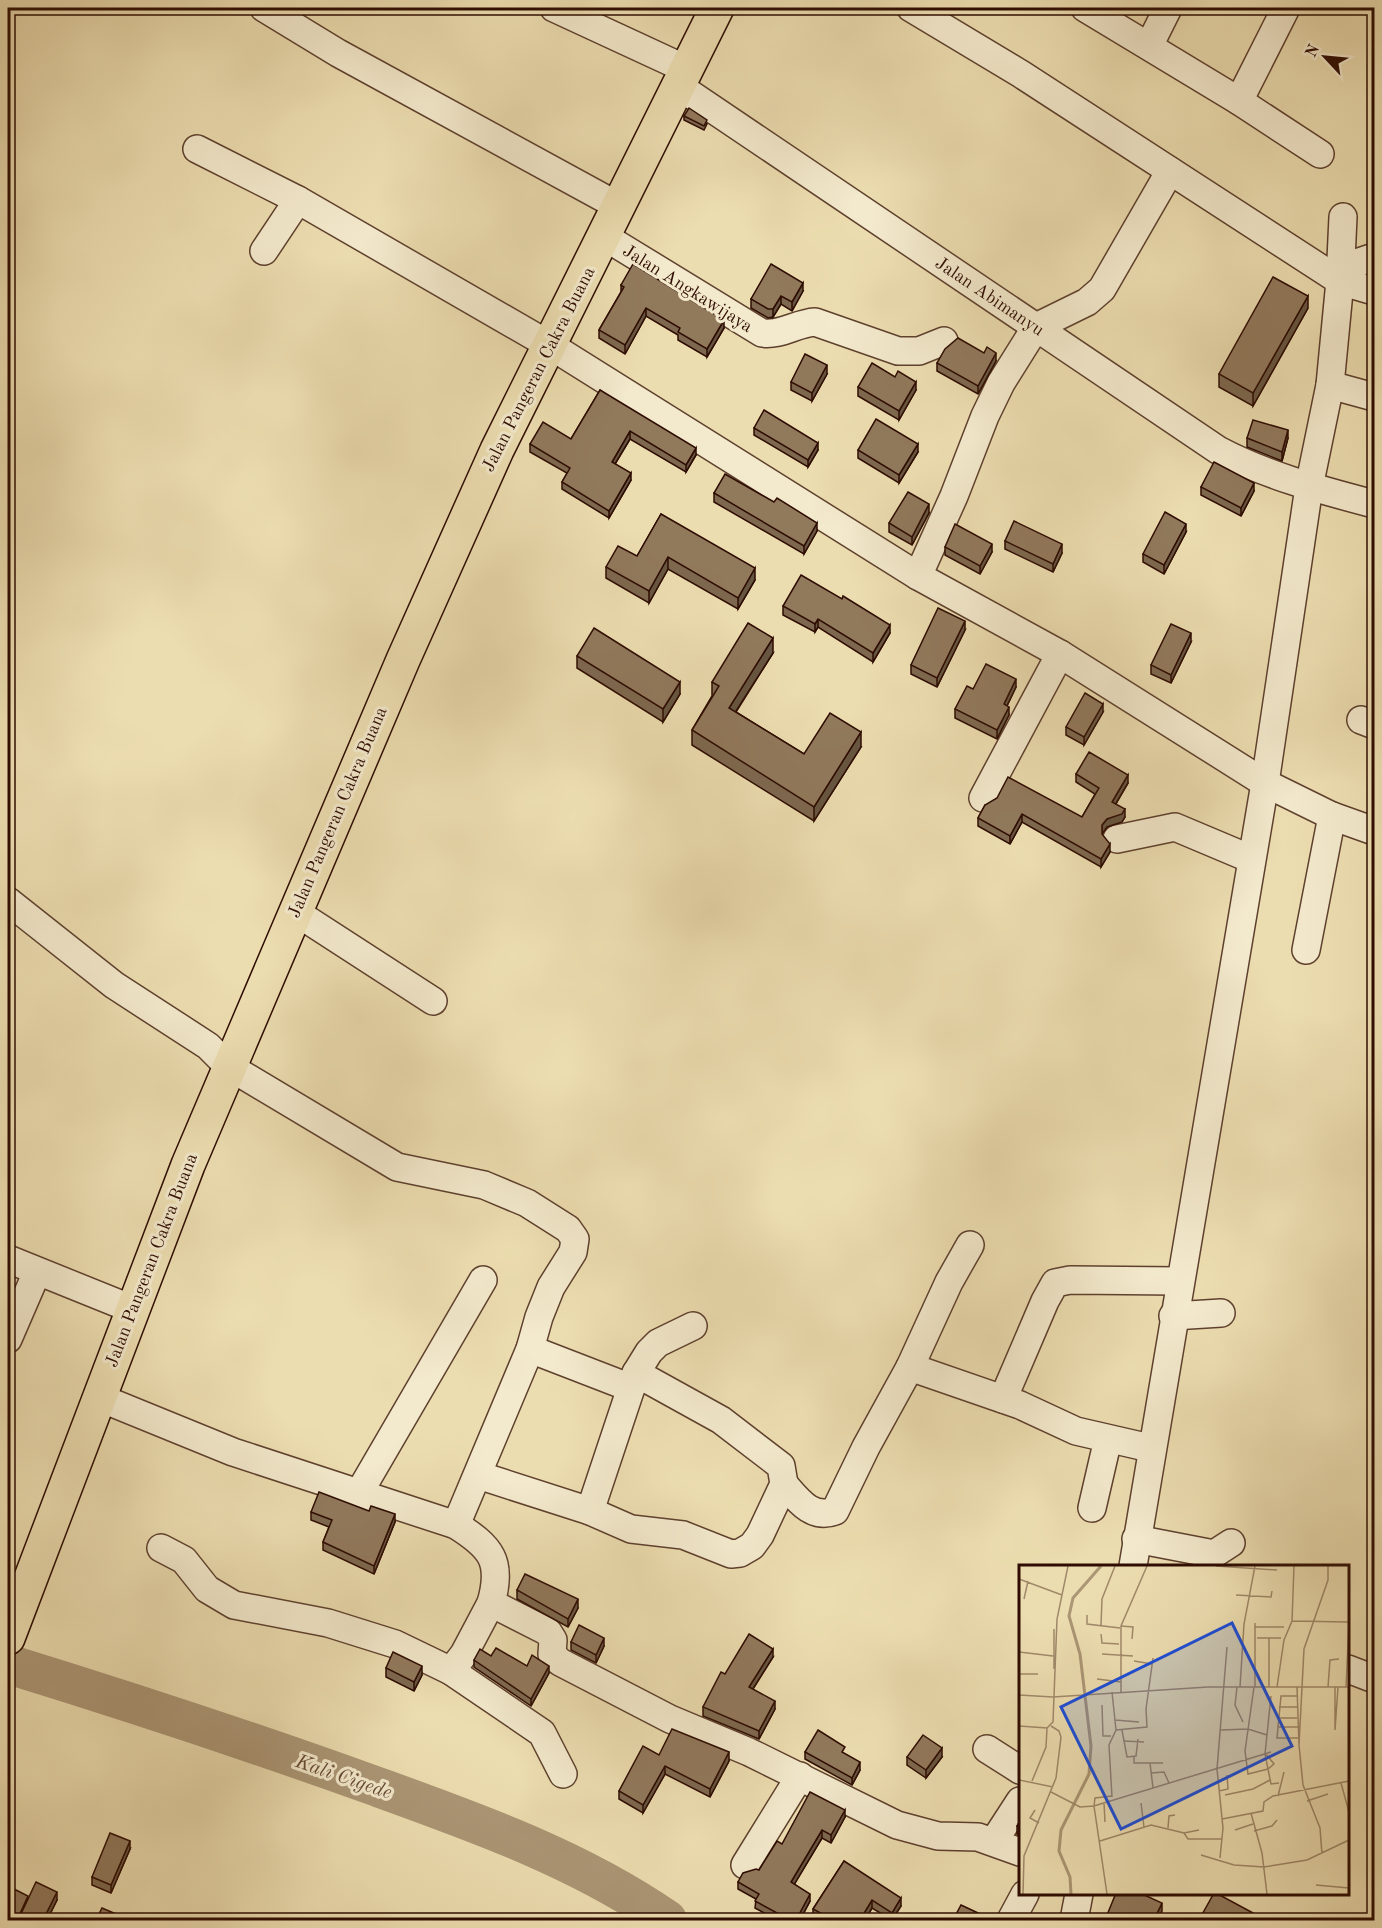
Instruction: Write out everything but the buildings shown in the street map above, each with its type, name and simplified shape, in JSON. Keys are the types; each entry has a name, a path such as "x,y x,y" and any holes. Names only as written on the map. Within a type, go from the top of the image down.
{"main road":[{"name":"Jalan Pangeran Cakra Buana","path":"8,1638 132,1309 228,1066 294,911 475,498 717,8"}],"street":[{"path":"264,8 338,52 620,207"},
{"name":"Jalan Abimanyu","path":"554,8 635,48 684,78 1036,327 1218,450 1241,462 1310,487 1374,504"},
{"path":"911,8 1022,74 1170,171 1340,274 1374,291"},
{"path":"1085,8 1239,101 1320,154"},
{"path":"1149,46 1168,8"},
{"path":"1239,101 1286,8"},
{"path":"197,149 298,200 551,346 918,576 1060,654 1177,725 1264,783 1332,816 1374,831"},
{"path":"918,576 1001,382 1036,327 1087,302 1102,290 1170,171"},
{"path":"264,251 298,200"},
{"path":"1132,1565 1150,1448 1264,783 1310,487 1330,385 1343,217"},
{"name":"Jalan Angkawijaya","path":"605,237 762,333 770,335 804,323 815,322 898,351 919,351 944,340"},
{"path":"1340,274 1374,257"},
{"path":"1330,385 1374,397"},
{"path":"983,798 1060,654"},
{"path":"1306,950 1332,816"},
{"path":"1117,839 1175,827 1251,859"},
{"path":"9,906 114,985 208,1046 228,1066 397,1167 449,1175 484,1185 527,1203 568,1229 575,1239 573,1252 550,1287 530,1349 456,1525"},
{"path":"294,911 433,1001"},
{"path":"784,1484 813,1512 825,1515 835,1511 866,1447 910,1367 949,1282 970,1245"},
{"path":"8,1259 132,1309"},
{"path":"8,1339 37,1272"},
{"path":"359,1493 483,1280"},
{"path":"1003,1399 1055,1283 1070,1280 1179,1281"},
{"path":"1173,1316 1221,1313"},
{"path":"590,1511 633,1381 649,1352 658,1343 693,1326"},
{"path":"478,1475 590,1511 631,1529 683,1535 731,1554 740,1553 752,1546 760,1535 784,1484 784,1473 775,1460 721,1420 633,1381 530,1349"},
{"path":"910,1367 1003,1399 1076,1431 1150,1448"},
{"path":"98,1397 233,1452 456,1525 479,1539 494,1561 495,1582 491,1604 464,1654 451,1671"},
{"path":"1092,1508 1108,1438"},
{"path":"1136,1539 1214,1554 1231,1543"},
{"path":"161,1548 184,1560 207,1589 234,1605 328,1623 395,1644 451,1671 542,1732 563,1774"},
{"path":"491,1604 548,1632 553,1640 552,1654 560,1662 670,1719 800,1776 911,1831 938,1836 978,1837 1019,1852"},
{"path":"1349,1670 1374,1679"},
{"path":"987,1749 1019,1769"},
{"path":"745,1865 800,1776"},
{"path":"994,1841 1019,1803"},
{"path":"1011,1920 1024,1895"},
{"path":"1074,1920 1079,1895"}],"waterway":[{"name":"Kali Cigede","path":"8,1664 283,1754 488,1828 598,1878 667,1920"}]}
